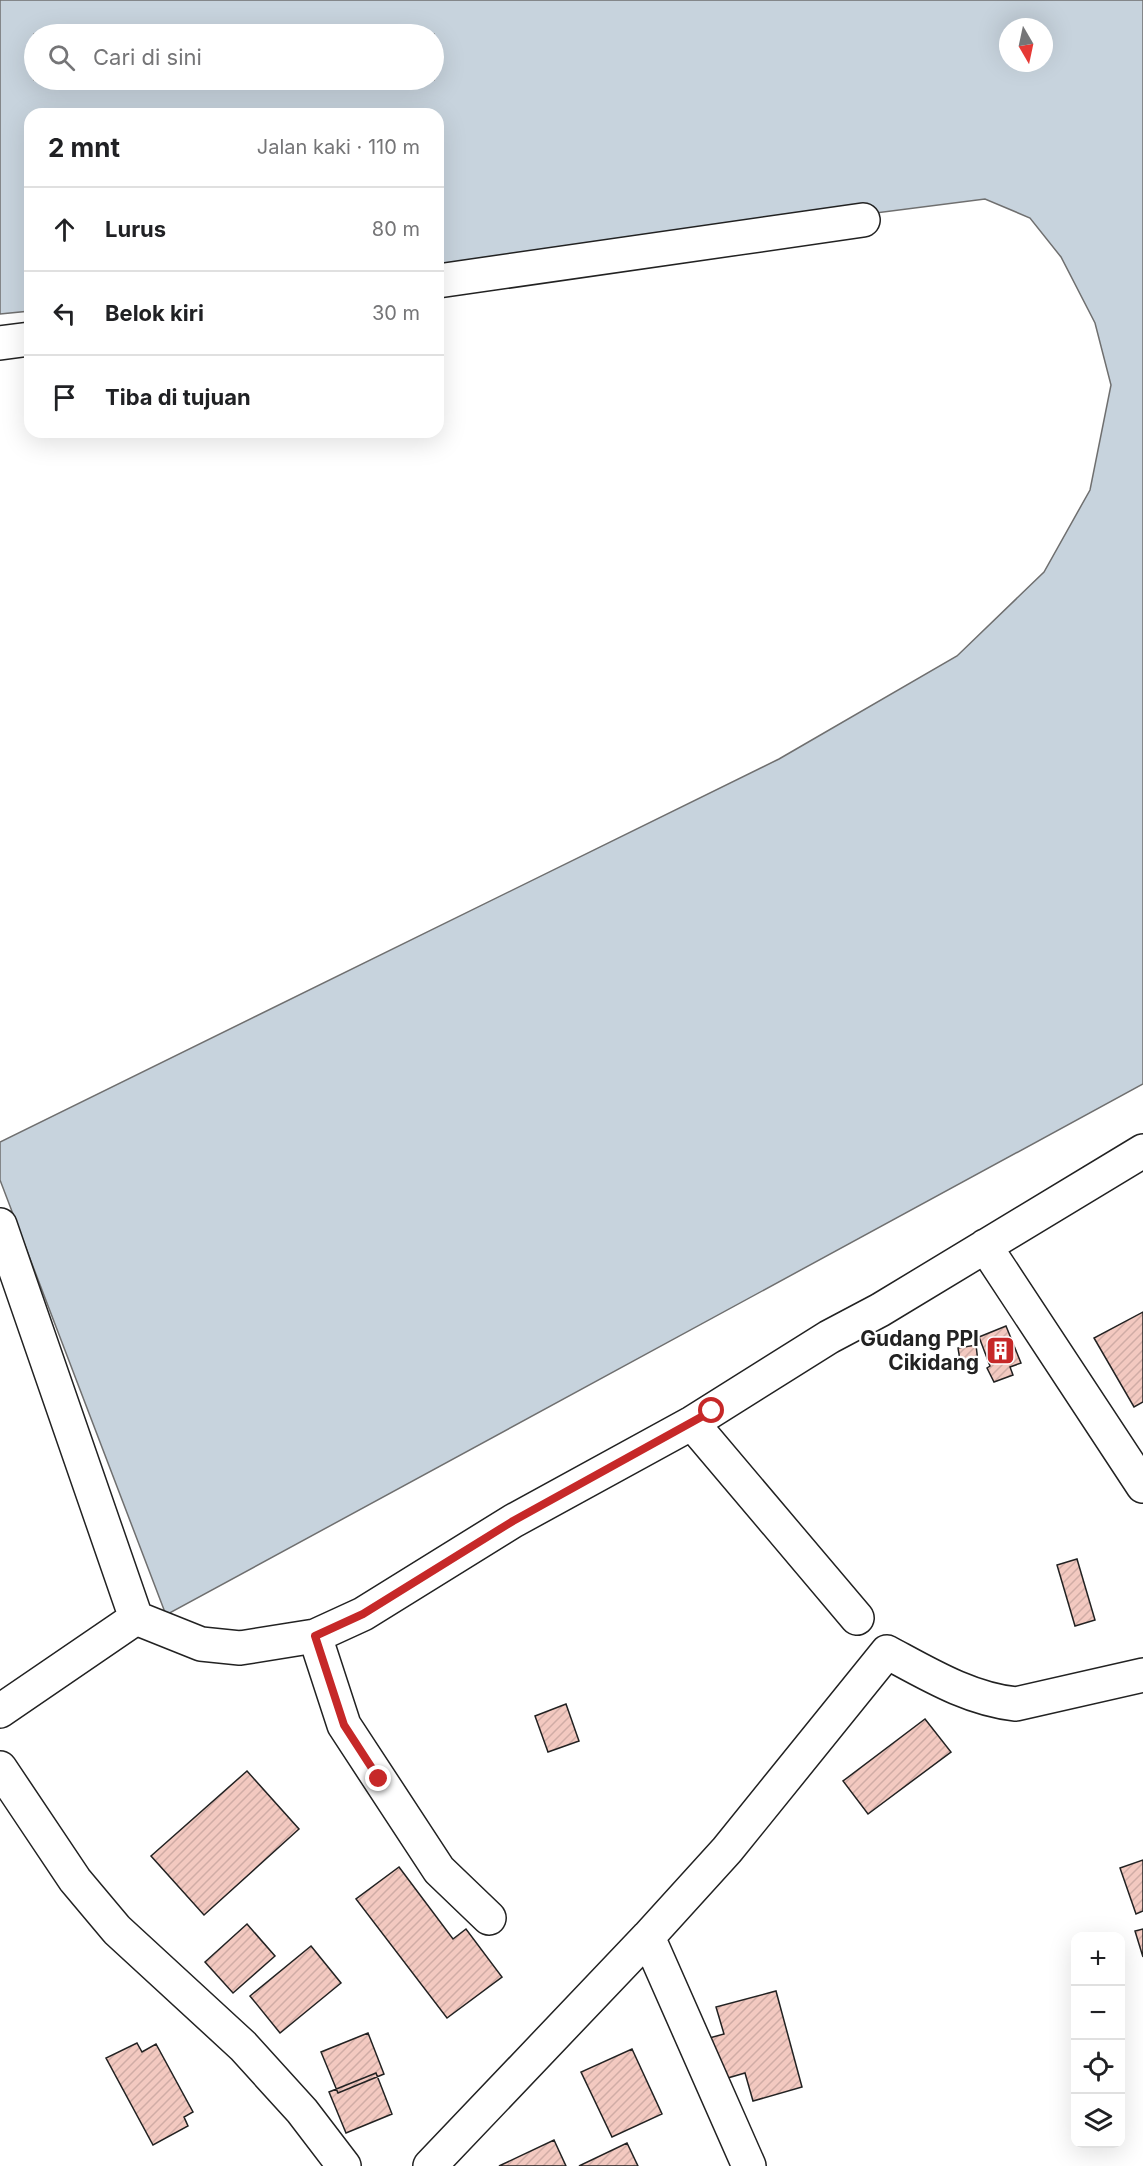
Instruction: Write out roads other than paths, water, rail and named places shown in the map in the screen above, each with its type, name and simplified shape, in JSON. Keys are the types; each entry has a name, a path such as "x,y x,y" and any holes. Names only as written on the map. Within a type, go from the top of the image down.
{"street":[{"path":"444,280 863,220"},
{"path":"0,344 24,340"},
{"path":"0,1225 136,1618 201,1644 240,1648 315,1636 363,1614 513,1521 693,1423 829,1337 1143,1151"},
{"path":"985,1246 1143,1486"},
{"path":"693,1423 856,1618"},
{"path":"0,1711 136,1618"},
{"path":"315,1636 344,1725 439,1870 489,1918"},
{"path":"430,2166 648,1937 727,1850 887,1652 943,1682 995,1702 1005,1703 1036,1700 1143,1675"},
{"path":"0,1768 75,1880 117,1930 243,2046 302,2111 344,2166"},
{"path":"648,1937 749,2166"}],"place":[{"name":"Gudang PPI Cikidang","path":"1000,1350"}]}
